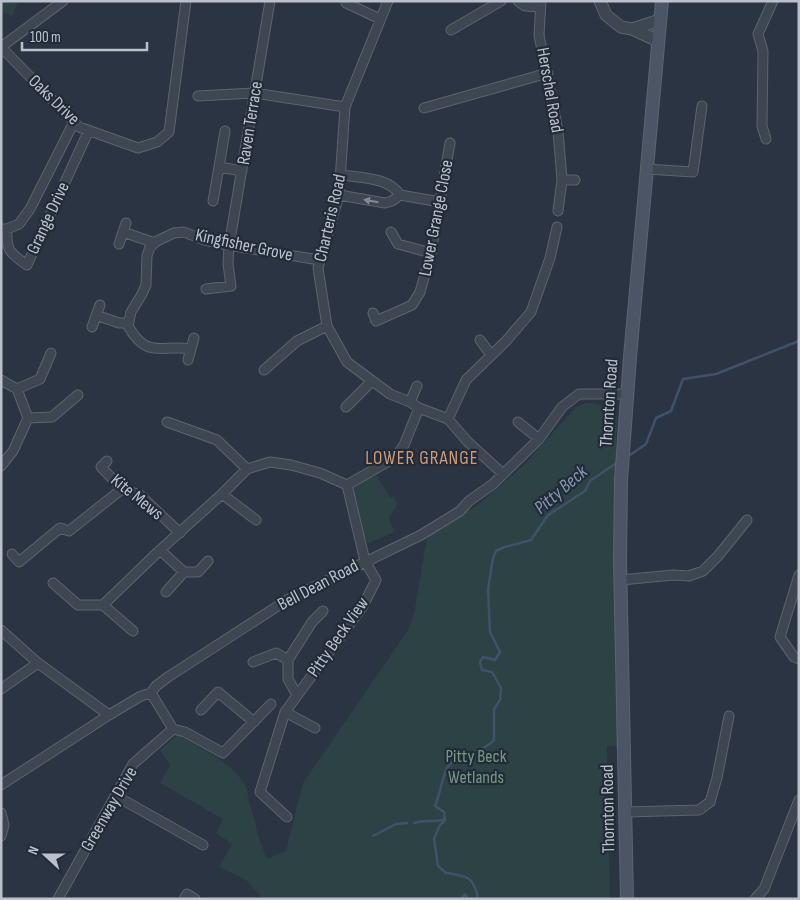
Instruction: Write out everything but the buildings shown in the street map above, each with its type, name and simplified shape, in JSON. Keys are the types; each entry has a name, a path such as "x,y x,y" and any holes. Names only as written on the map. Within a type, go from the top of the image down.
{"main road":[{"name":"Thornton Road","path":"628,899 620,560 621,480 646,169 662,1"}],"street":[{"path":"1,47 63,1"},
{"name":"Oaks Drive","path":"1,47 79,127 138,148 157,142 169,132 186,1"},
{"name":"Raven Terrace","path":"206,289 230,286 229,246 270,1"},
{"name":"Charteris Road","path":"388,1 345,107 342,175 339,195 318,268 327,326 346,362 390,394 448,419 468,442 503,474"},
{"path":"451,30 501,1"},
{"path":"518,1 525,6 540,4"},
{"path":"600,1 606,15 622,27 632,29 658,41"},
{"path":"766,139 762,126 763,51 758,34 773,1"},
{"path":"346,3 380,19"},
{"name":"Herschel Road","path":"540,4 539,35 558,131 562,180 558,211"},
{"path":"632,29 660,20"},
{"path":"424,108 548,73"},
{"path":"198,96 254,94 345,107"},
{"path":"646,169 693,172 702,106"},
{"name":"Grange Drive","path":"74,122 30,209 19,224 4,229 11,254 26,265 89,130"},
{"path":"213,202 225,131"},
{"name":"Lower Grange Close","path":"373,313 376,321 412,305 420,292 431,252 450,143"},
{"path":"219,167 242,171"},
{"path":"342,175 388,183 396,187 400,195"},
{"path":"562,180 575,180"},
{"path":"339,195 385,203 392,201 400,195 440,202"},
{"path":"119,244 126,223"},
{"path":"448,419 466,380 532,312 550,258 557,228"},
{"path":"123,232 155,243"},
{"name":"Kingfisher Grove","path":"155,243 174,233 184,232 204,240 229,246 319,260"},
{"path":"391,232 398,244 431,252"},
{"path":"155,243 150,247 148,256 146,285 131,312 128,326 136,339 149,348 157,350 179,347 191,349"},
{"path":"92,327 100,305"},
{"path":"96,316 128,323"},
{"path":"264,370 297,342 327,326"},
{"path":"188,360 194,338"},
{"path":"480,340 491,355"},
{"path":"17,389 40,379 51,353"},
{"path":"1,380 17,389 28,418 13,451 1,466"},
{"path":"346,407 372,381"},
{"path":"410,402 417,386"},
{"name":"Bell Dean Road","path":"1,785 109,715 141,696 151,693 156,686 168,677 287,600 421,535 460,511 469,501 493,484 539,439 562,407 579,394 627,394"},
{"path":"28,418 52,418 78,395"},
{"path":"347,485 396,457 404,445 419,408"},
{"path":"167,422 217,440 247,469"},
{"path":"518,422 539,439"},
{"name":"Kite Mews","path":"107,461 101,467 122,488 140,496 180,533"},
{"path":"103,605 247,469 270,462 292,465 320,473 347,485"},
{"path":"347,485 365,561"},
{"path":"12,554 19,562 60,528 69,531 122,488"},
{"path":"222,494 256,520"},
{"path":"621,580 673,575 689,576 703,572 748,520"},
{"path":"160,550 184,572 198,572 208,561"},
{"name":"Pitty Beck View","path":"287,817 260,792 285,712 363,606 376,580 365,561"},
{"path":"166,592 184,572"},
{"path":"799,575 780,637 794,657 799,659"},
{"path":"53,584 78,605 103,605 133,631"},
{"path":"297,695 288,679 288,660 312,622 324,611"},
{"path":"1,630 38,662 109,715"},
{"path":"253,662 276,653 288,660"},
{"path":"1,689 38,662"},
{"path":"201,710 218,692 254,722"},
{"path":"151,693 172,728 185,732 222,753 271,704"},
{"path":"285,712 315,728"},
{"path":"626,812 699,810 710,802 730,716"},
{"name":"Greenway Drive","path":"58,899 133,764 172,728"},
{"path":"116,796 203,845"},
{"path":"755,899 764,889 799,800"},
{"path":"1,813 4,825 1,836"},
{"path":"184,899 187,894 195,899"}],"green space":[{"path":"1,1 18,1 12,16 1,11"},
{"name":"Pitty Beck Wetlands","path":"586,403 598,404 617,416 614,531 618,746 607,746 610,899 263,899 246,880 219,867 232,844 216,833 223,819 160,783 170,765 160,750 178,735 225,763 240,777 245,785 259,839 267,859 286,851 303,783 408,630 414,614 427,537 479,504 524,465 576,407"},
{"path":"376,475 391,498 393,496 398,504 389,518 394,532 369,543 362,535 353,489 357,484"}],"waterway":[{"name":"Pitty Beck","path":"627,457 646,444 656,418 671,411 683,379 716,374 799,341"},
{"name":"Pitty Beck","path":"478,899 474,885 468,878 446,873 438,866 434,839 440,825 445,821 444,812 435,806 447,768 456,760 489,745 494,740 494,709 500,700 501,688 492,672 482,670 480,662 483,657 495,660 500,652 490,632 488,589 493,558 496,551 531,540 548,515 585,491 590,481 618,462"},
{"path":"414,823 443,820 444,818"},
{"path":"373,836 396,824 407,823"},
{"name":"Pitty Beck","path":"461,899 465,894 468,899"}],"district":[{"name":"LOWER GRANGE","path":"422,458"}]}
